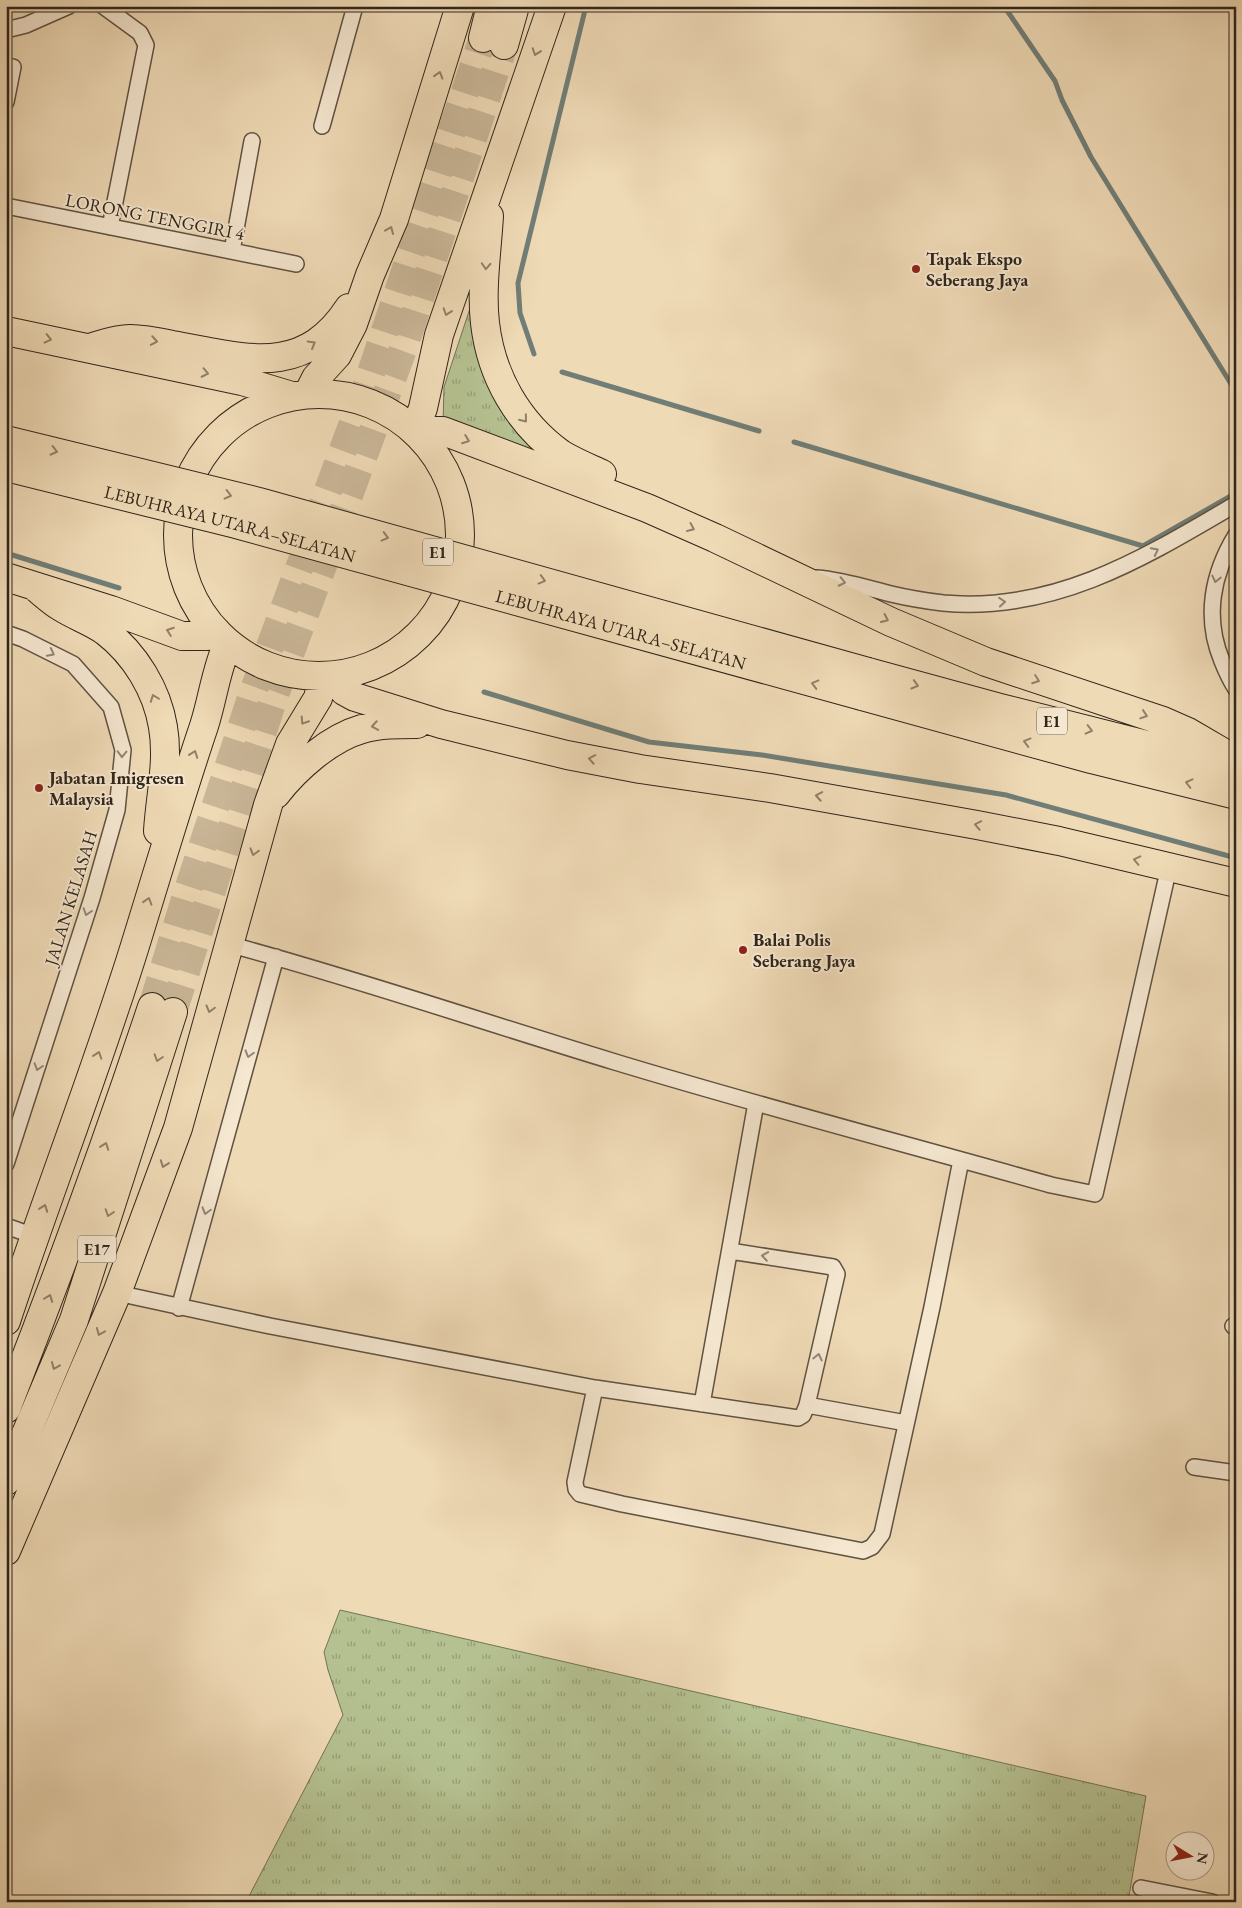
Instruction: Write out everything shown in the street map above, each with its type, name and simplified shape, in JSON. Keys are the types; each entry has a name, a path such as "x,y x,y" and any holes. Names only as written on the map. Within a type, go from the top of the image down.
{"highway":[{"path":"6,331 300,395 341,395 373,404 388,411 417,433 443,467 451,485 457,504 460,544 452,583 444,601 421,633 406,647 372,666 352,673 328,676 297,675 257,662 222,638 197,605 182,567 179,525 186,492 199,462 214,442 232,424 260,407 300,395 336,355 347,338 370,275 394,219 460,6"},
{"path":"491,6 493,41 515,6"},
{"path":"417,433 439,335 552,6"},
{"path":"491,183 484,321 490,350 500,380 520,414 547,442 578,464 627,488 647,508"},
{"path":"89,348 132,339 261,360 289,356 316,343 334,327 344,316 370,275"},
{"path":"417,433 443,431 647,508 891,622 986,662 1180,728 1236,760"},
{"name":"LEBUHRAYA UTARA–SELATAN","path":"6,440 259,502 865,684 1082,756 1236,795"},
{"name":"LEBUHRAYA UTARA–SELATAN","path":"6,467 865,684 1000,708 1236,768"},
{"path":"6,577 110,610 182,636 222,638"},
{"path":"34,586 61,607 88,621 116,640 128,652 147,681 163,728 164,768 158,847 159,867"},
{"path":"6,1321 34,1236 113,1014 189,767 204,725 219,662 222,638"},
{"path":"328,676 344,691 355,697 441,724 567,755 640,769 770,788 977,825 1059,841 1236,883"},
{"path":"6,1551 117,1293 178,1128 268,805 290,744 318,698 328,676"},
{"path":"268,805 279,790 301,768 330,745 348,734 377,726 441,724"},
{"name":"E17","path":"6,1409 101,1158 163,1010 74,1320 6,1481"}],"street":[{"path":"6,30 33,22 69,6"},
{"path":"103,6 140,34 146,45 110,227"},
{"path":"322,126 355,6"},
{"path":"6,102 13,67"},
{"path":"232,251 252,141"},
{"name":"LORONG TENGGIRI 4","path":"6,206 296,264"},
{"path":"793,576 822,578 892,595 943,603 983,604 1019,600 1057,592 1102,576 1162,547 1236,504"},
{"path":"1236,535 1220,564 1212,608 1212,624 1220,656 1236,689"},
{"name":"JALAN KELASAH","path":"6,633 23,639 73,664 111,707 123,750 115,818 92,898 6,1164"},
{"path":"228,944 276,957 614,1062 756,1103 1051,1185 1095,1194 1169,867"},
{"path":"179,1308 276,957"},
{"path":"702,1404 756,1103"},
{"path":"594,1388 575,1482 576,1489 580,1494 863,1551 872,1547 882,1534 961,1160"},
{"path":"6,1226 34,1236"},
{"path":"117,1293 179,1308 594,1388 798,1418 804,1416 836,1274 833,1267 730,1250"},
{"path":"808,1405 906,1423"},
{"path":"1194,1468 1236,1473"},
{"path":"1141,1888 1212,1902"}],"green space":[{"path":"481,275 477,327 576,476 443,424 444,387"},
{"path":"340,1610 1146,1796 1128,1902 246,1902 343,1715 324,1652"}],"waterway":[{"path":"534,354 520,313 518,283 586,6"},
{"path":"1005,6 1055,81 1062,100 1091,157 1236,392"},
{"path":"562,372 759,431"},
{"path":"794,442 1143,546 1236,493"},
{"path":"6,553 119,588"},
{"path":"484,692 649,742 762,755 1006,795 1236,858"}],"tunnel":[{"path":"152,1007 252,695 366,388 483,38"},
{"path":"173,1012 273,700 404,347 504,45"}],"place":[{"name":"Tapak Ekspo Seberang Jaya","path":"916,269"},
{"name":"Jabatan Imigresen Malaysia","path":"39,788"},
{"name":"Balai Polis Seberang Jaya","path":"743,950"}]}
